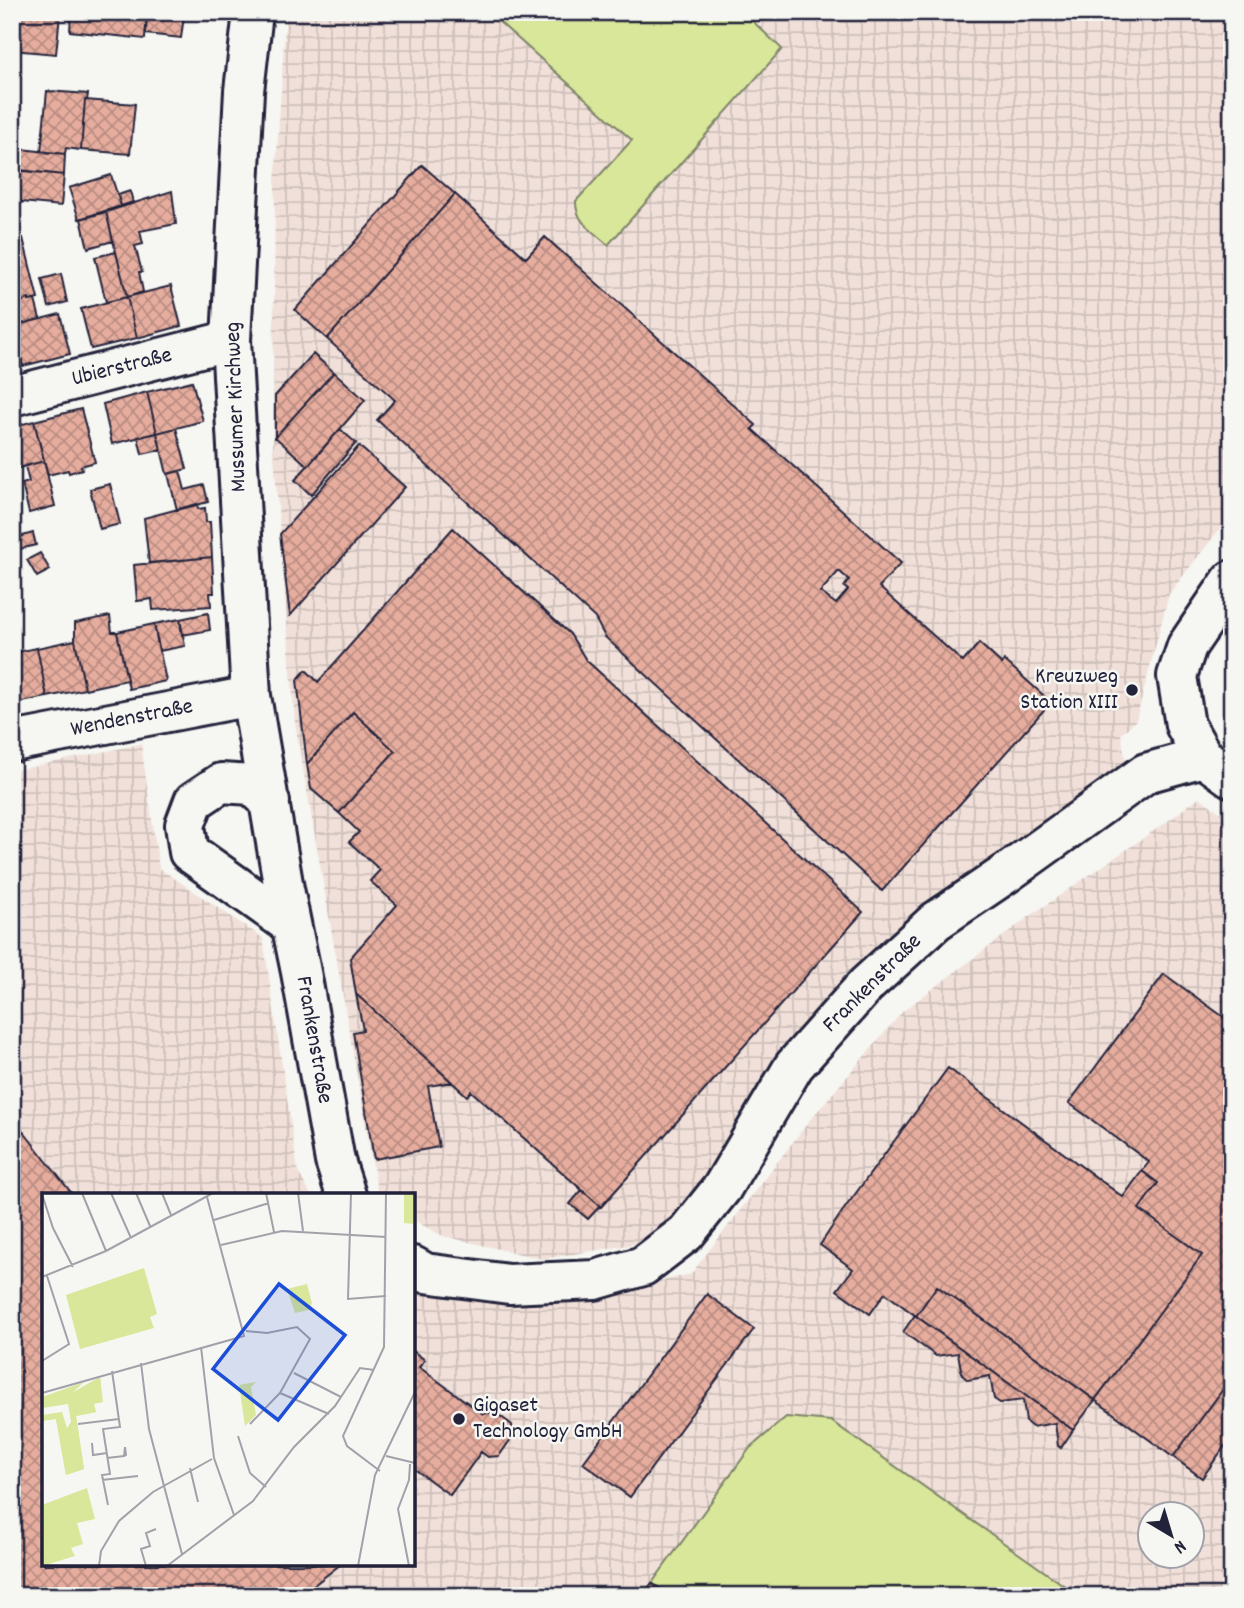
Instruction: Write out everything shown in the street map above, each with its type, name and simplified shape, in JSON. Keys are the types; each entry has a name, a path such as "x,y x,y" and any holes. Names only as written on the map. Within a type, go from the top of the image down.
{"street":[{"name":"Mussumer Kirchweg","path":"253,12 244,91 231,340 251,696 270,802"},
{"name":"Ubierstraße","path":"12,396 231,340"},
{"name":"Frankenstraße","path":"1217,767 1185,725 1177,676 1187,646 1232,580"},
{"name":"Wendenstraße","path":"12,742 251,696"},
{"name":"Frankenstraße","path":"415,1267 425,1273 509,1284 595,1280 643,1266 686,1233 722,1188 794,1066 866,985 936,921 1146,773 1217,767"},
{"path":"270,802 252,785 221,783 194,801 185,825 189,852 292,925"},
{"name":"Frankenstraße","path":"270,802 335,1161 345,1193"}],"shaded area":[{"path":"286,12 1232,12 1232,513 1169,594 1136,720 1121,734 1129,781 868,971 655,1241 542,1259 443,1236 415,1221 415,1193 378,1193 295,723 273,445 275,184"},
{"name":"Gigaset Technology GmbH","path":"141,744 159,868 263,938 298,1172 310,1193 42,1193 42,1566 415,1566 415,1284 588,1298 691,1274 810,1120 903,1011 1030,916 1199,797 1232,821 1232,1596 12,1596 12,771"}],"green space":[{"path":"488,12 743,12 782,49 608,245 582,221 576,201 632,140"},
{"path":"786,1417 831,1421 1079,1596 670,1596 652,1583 750,1448"}],"building":[{"path":"12,12 60,15 56,54 12,50"},
{"path":"50,12 147,12 145,39 70,31 71,14"},
{"path":"147,12 184,16 181,38 146,34"},
{"path":"47,91 88,94 85,100 81,150 66,148 65,154 41,152"},
{"path":"85,100 135,104 130,154 81,150"},
{"path":"21,149 65,154 64,175 19,170"},
{"path":"422,165 455,194 327,339 295,310"},
{"path":"13,170 64,175 61,206 12,201"},
{"path":"111,175 121,206 79,219 69,188"},
{"path":"130,191 133,202 121,206 118,195"},
{"path":"172,191 176,224 140,231 143,244 135,246 142,272 139,272 143,292 127,297 106,212"},
{"path":"455,194 526,258 545,237 756,425 752,429 901,563 879,587 963,662 979,643 1002,664 1004,660 1051,702 882,891 605,637 595,618 377,420 395,400 327,339","holes":["839,571 849,580 844,587 848,590 836,604 820,592"]},
{"path":"106,212 113,241 88,248 81,219"},
{"path":"23,238 38,299 12,304 12,241"},
{"path":"116,252 127,297 106,302 95,257"},
{"path":"61,274 67,302 49,307 42,279"},
{"path":"171,286 181,326 137,338 127,297"},
{"path":"127,297 137,338 91,349 81,309"},
{"path":"35,300 40,319 14,326 12,304"},
{"path":"60,314 70,354 23,366 14,326"},
{"path":"12,326 23,366 12,369"},
{"path":"313,354 334,372 275,437 275,396"},
{"path":"334,372 365,400 308,466 275,437"},
{"path":"192,381 203,421 157,433 147,392"},
{"path":"147,392 157,433 112,444 103,404"},
{"path":"81,409 95,462 69,473 68,470 48,475 34,421"},
{"path":"34,421 44,461 12,470 12,427"},
{"path":"176,428 187,469 167,474 157,433"},
{"path":"340,429 356,443 311,495 295,480"},
{"path":"157,433 161,450 142,454 138,437"},
{"path":"359,446 405,487 290,616 280,534"},
{"path":"44,461 55,506 29,513 22,484 29,482 25,466"},
{"path":"180,471 185,490 204,485 208,502 177,510 168,474"},
{"path":"110,484 120,524 100,529 90,489"},
{"path":"197,504 198,509 205,508 206,522 210,522 212,557 149,563 144,518"},
{"path":"453,528 570,634 586,660 863,912 601,1207 471,1091 467,1096 356,994 350,958 397,905 370,881 380,870 349,842 359,832 339,813 395,751 353,712 307,764 297,680 306,670 318,682"},
{"path":"33,533 36,545 12,551 12,539"},
{"path":"40,553 50,570 37,577 27,560"},
{"path":"212,557 214,593 210,593 211,606 153,610 152,599 137,601 134,565"},
{"path":"208,613 210,630 182,635 180,619"},
{"path":"110,616 112,632 117,632 127,680 85,689 75,640 75,623"},
{"path":"180,619 185,646 159,651 154,624"},
{"path":"154,624 166,681 129,689 117,632"},
{"path":"75,640 85,689 47,697 37,648"},
{"path":"37,648 47,697 12,704 12,653"},
{"path":"353,712 395,751 339,813 311,789 307,764"},
{"path":"1164,974 1232,1023 1232,1377 1173,1457 1095,1400 1202,1255 1139,1209 1158,1183 1142,1171 1149,1162 1069,1103"},
{"path":"356,994 452,1082 428,1086 439,1147 374,1159 353,1032 363,1030"},
{"path":"948,1068 1123,1197 1142,1171 1158,1183 1139,1209 1202,1255 1095,1400 937,1286 916,1316 885,1293 870,1314 837,1290 853,1269 820,1245"},
{"path":"12,1117 71,1193 42,1193 42,1566 338,1566 305,1592 308,1596 12,1596"},
{"path":"582,1190 600,1206 588,1219 570,1204"},
{"path":"937,1286 1095,1400 1073,1430 916,1316"},
{"path":"707,1294 754,1329 630,1497 583,1463"},
{"path":"915,1315 1073,1430 1061,1448 1058,1446 1055,1423 1032,1427 1026,1422 1023,1400 1000,1403 994,1399 990,1376 968,1380 962,1375 958,1353 936,1356 903,1332"},
{"name":"Gigaset Technology GmbH","path":"415,1352 425,1360 419,1367 483,1414 495,1412 512,1425 513,1436 499,1456 488,1457 481,1452 450,1495 415,1469"},
{"path":"1232,1377 1232,1440 1230,1439 1202,1478 1173,1457"},
{"path":"652,1583 670,1596 642,1596"}],"place":[{"name":"Kreuzweg Station XIII","path":"1132,690"},
{"name":"Gigaset Technology GmbH","path":"459,1419"}]}
